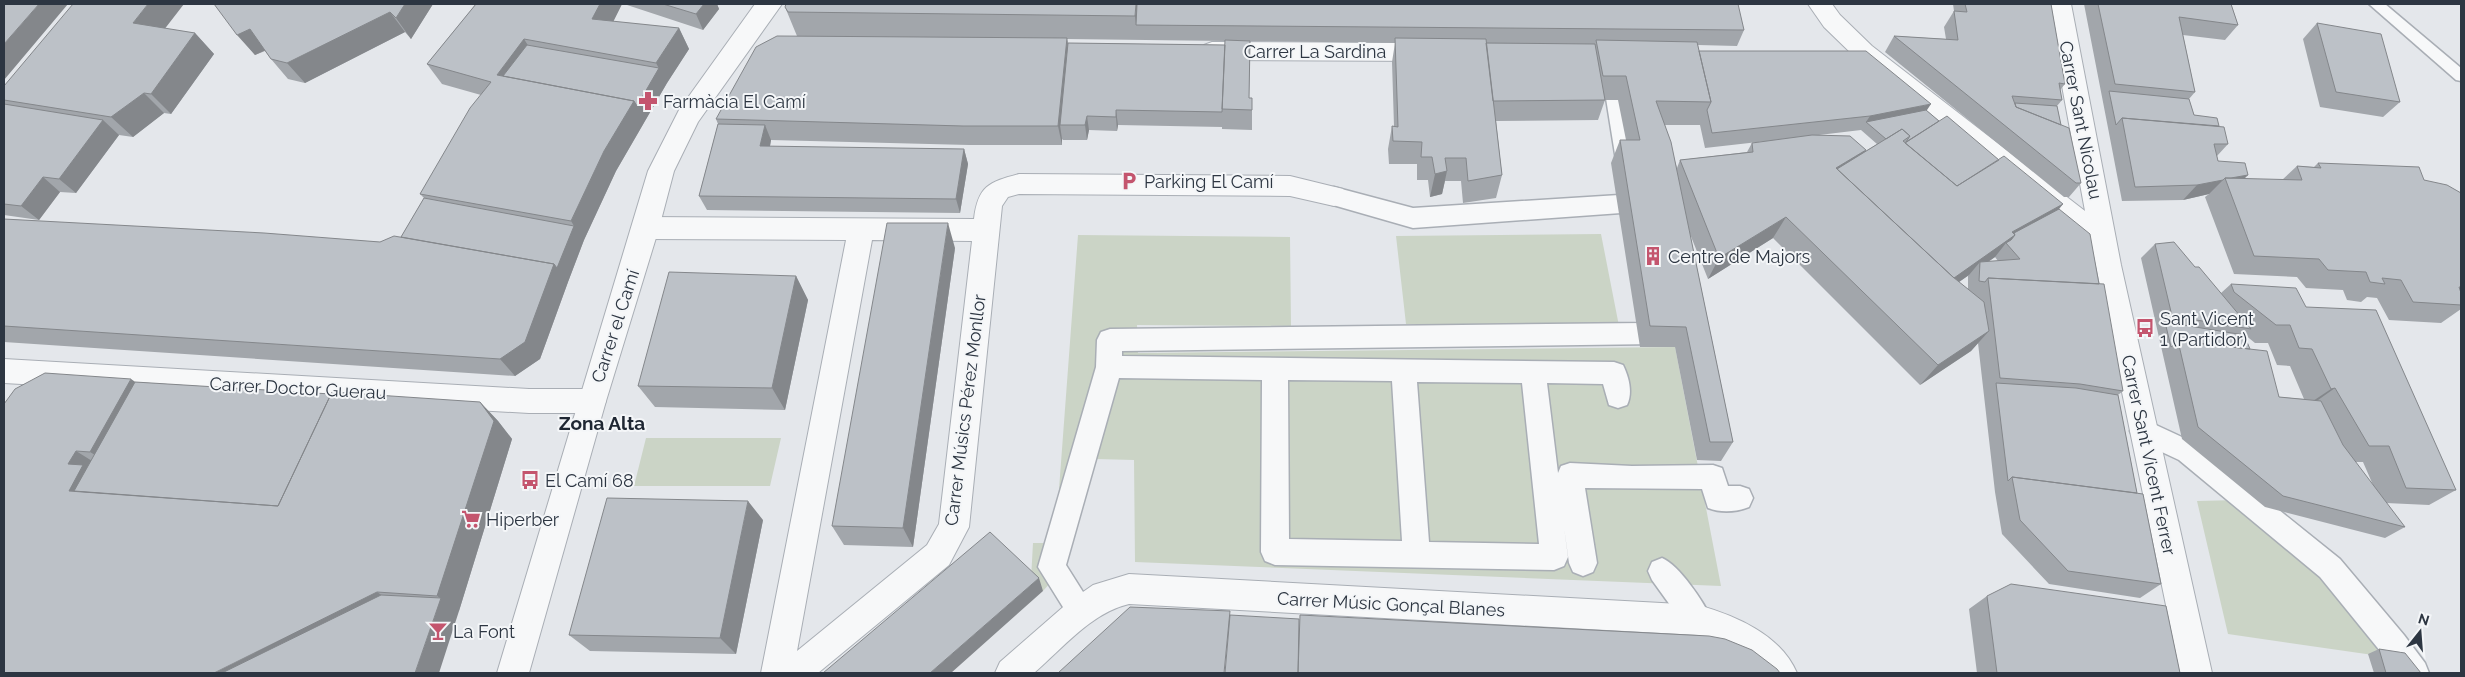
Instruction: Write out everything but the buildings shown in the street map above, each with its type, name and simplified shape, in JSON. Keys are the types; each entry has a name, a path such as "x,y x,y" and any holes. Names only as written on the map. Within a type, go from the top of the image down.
{"street":[{"name":"Carrer el Camí","path":"513,673 592,401 646,228 661,171 688,118 748,50 762,11 770,4"},
{"path":"1820,4 1832,21 1864,52 2072,216 2103,237"},
{"name":"Carrer Sant Nicolau","path":"2059,4 2103,237"},
{"name":"Carrer La Sardina","path":"1193,51 1451,52"},
{"path":"1334,196 1414,218 1637,212 1612,52"},
{"path":"1835,52 1864,52"},
{"name":"Carrer Músics Pérez Monllor","path":"794,673 938,555 954,527 985,230 989,203 1000,189 1019,184 1290,186 1334,196"},
{"path":"646,228 985,230"},
{"path":"777,673 861,230"},
{"name":"Carrer Sant Vicent Ferrer","path":"2103,237 2196,673"},
{"path":"1081,611 1052,567 1109,367 1110,340 1658,332 1652,295"},
{"path":"1109,367 1614,373 1618,397"},
{"path":"1275,369 1275,552 1554,557 1533,371"},
{"path":"1404,370 1416,555"},
{"name":"Carrer Doctor Guerau","path":"4,371 529,400 592,401"},
{"path":"14,398 32,374"},
{"path":"2143,431 2188,452 2330,568 2394,644 2414,673"},
{"path":"1583,563 1570,475 1632,478 1713,477 1717,499 1740,498"},
{"path":"1662,571 1698,620"},
{"name":"Carrer Músic Gonçal Blanes","path":"1012,673 1081,611 1104,595 1129,589 1698,620 1722,626 1740,636 1771,659 1781,673"}],"lane":[{"path":"2376,4 2461,76"}],"green space":[{"path":"1601,234 1619,326 1406,324 1396,236"},
{"path":"1078,235 1290,237 1291,326 1137,325 1138,353 1675,347 1721,586 1135,562 1134,460 1096,459 1067,564 1043,591 1031,579 1033,543 1055,543"},
{"path":"646,438 781,438 770,486 634,486"},
{"path":"2239,500 2331,575 2394,658 2228,634 2197,501"}],"place":[{"name":"Farmàcia El Camí","path":"648,101"},
{"name":"Parking El Camí","path":"1129,181"},
{"name":"Centre de Majors","path":"1653,256"},
{"name":"Sant Vicent 1 (Partidor)","path":"2145,328"},
{"name":"El Camí 68","path":"530,480"},
{"name":"Hiperber","path":"471,519"},
{"name":"La Font","path":"438,631"}],"district":[{"name":"Zona Alta","path":"602,423"}]}
